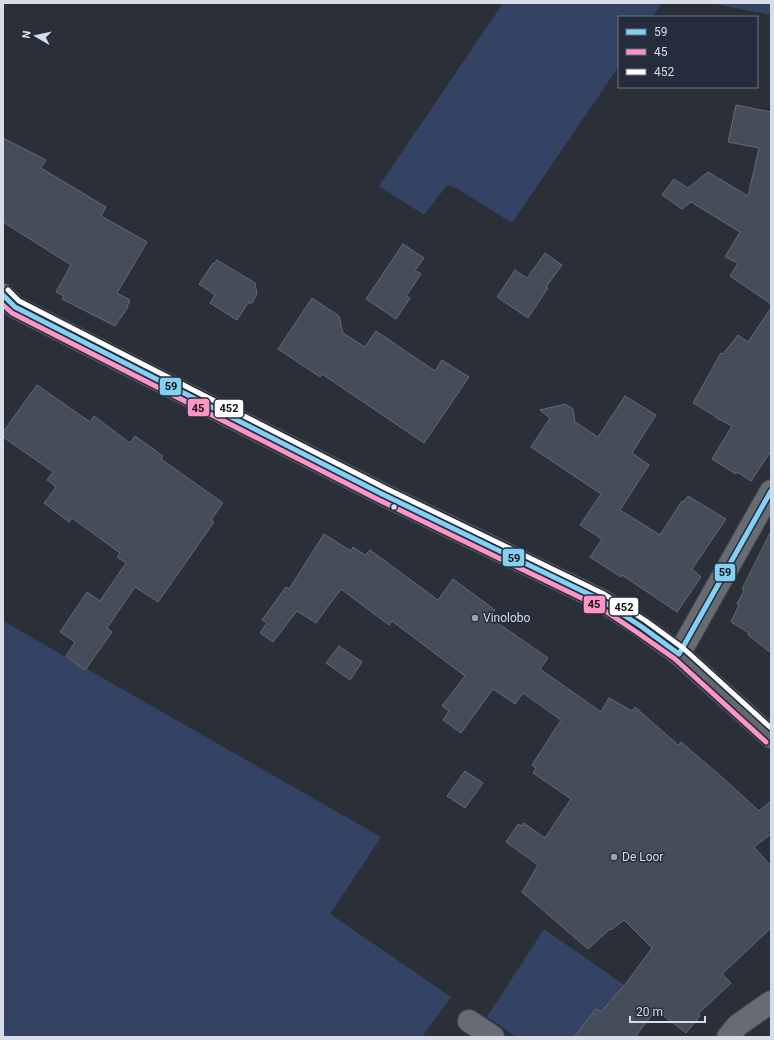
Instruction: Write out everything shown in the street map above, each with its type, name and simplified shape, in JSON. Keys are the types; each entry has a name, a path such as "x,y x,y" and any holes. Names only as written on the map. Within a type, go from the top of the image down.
{"main road":[{"path":"7,303 382,494 601,600 679,654 771,737"}],"street":[{"path":"679,654 771,491"},
{"path":"728,1037 738,1025 771,1002"},
{"path":"469,1021 493,1037"}],"shaded area":[{"path":"503,3 662,3 653,16 618,16 618,67 512,223 456,188 447,185 424,215 379,186"},
{"path":"710,3 771,3 771,15"},
{"path":"3,621 381,837 330,914 451,997 422,1037 3,1037"},
{"path":"544,929 627,987 589,1037 516,1037 487,1017"}],"building":[{"path":"736,105 771,112 771,304 730,276 738,263 725,257 740,232 691,202 682,209 662,195 674,179 688,188 708,172 748,196 759,148 728,142"},
{"path":"3,138 46,160 41,168 106,207 101,216 147,242 117,293 130,300 128,307 115,326 62,299 64,296 56,292 71,265 3,222"},
{"path":"403,244 424,258 415,270 421,274 406,296 410,298 396,319 366,299"},
{"path":"545,253 562,265 546,287 548,288 528,318 497,297 515,270 527,278"},
{"path":"217,260 255,283 257,294 252,303 248,303 237,320 210,303 215,295 199,284 213,263 214,264"},
{"path":"312,298 339,316 343,333 365,347 376,331 435,371 442,360 469,377 424,443 322,374 320,377 278,349"},
{"path":"771,308 771,451 751,481 737,472 736,474 712,459 732,426 693,403 721,353 723,354 738,335 748,342"},
{"path":"37,385 90,422 94,416 130,443 135,436 163,456 161,459 223,503 211,520 214,522 158,602 135,587 107,628 112,632 85,670 66,656 75,642 60,632 87,592 100,601 126,563 117,557 120,553 72,518 69,522 44,503 56,487 47,480 53,472 3,437 3,432"},
{"path":"625,396 656,415 632,453 649,465 620,510 660,535 682,501 683,502 688,496 726,519 692,569 701,577 677,612 622,575 621,577 590,557 602,539 580,525 601,494 531,447 550,418 540,410 565,404 573,409 575,422 598,437"},
{"path":"771,531 771,653 748,635 749,633 731,622 739,605 737,604 744,591 742,589"},
{"path":"324,534 351,551 353,547 365,555 370,550 438,600 453,579 495,610 491,615 496,619 495,621 548,658 540,669 601,712 609,698 632,711 635,707 678,745 681,742 759,811 771,801 771,834 754,847 771,866 771,928 722,974 731,983 698,1014 700,1016 686,1033 656,1010 635,1037 574,1037 596,1009 601,1012 627,982 652,948 624,920 611,930 610,929 588,949 522,892 538,865 506,842 518,824 522,826 524,823 545,838 571,799 533,773 536,768 532,765 561,720 523,693 515,704 493,689 461,733 443,720 449,711 442,706 465,676 392,621 389,625 341,589 316,623 297,611 273,642 260,633 267,623 262,620 286,587 289,589"},
{"path":"339,646 362,662 350,680 326,663"},
{"path":"465,771 483,783 465,808 447,796"}],"transit line":[{"name":"452","path":"8,290 19,301 385,488 604,594 646,621 683,648 771,728"},
{"name":"59","path":"3,295 15,307 382,494 601,600 679,654"},
{"name":"45","path":"3,305 12,313 379,500 598,606 675,659 766,742"},
{"name":"59","path":"679,654 771,491"}],"place":[{"name":"Vinolobo","path":"475,618"},
{"name":"De Loor","path":"614,857"}]}
